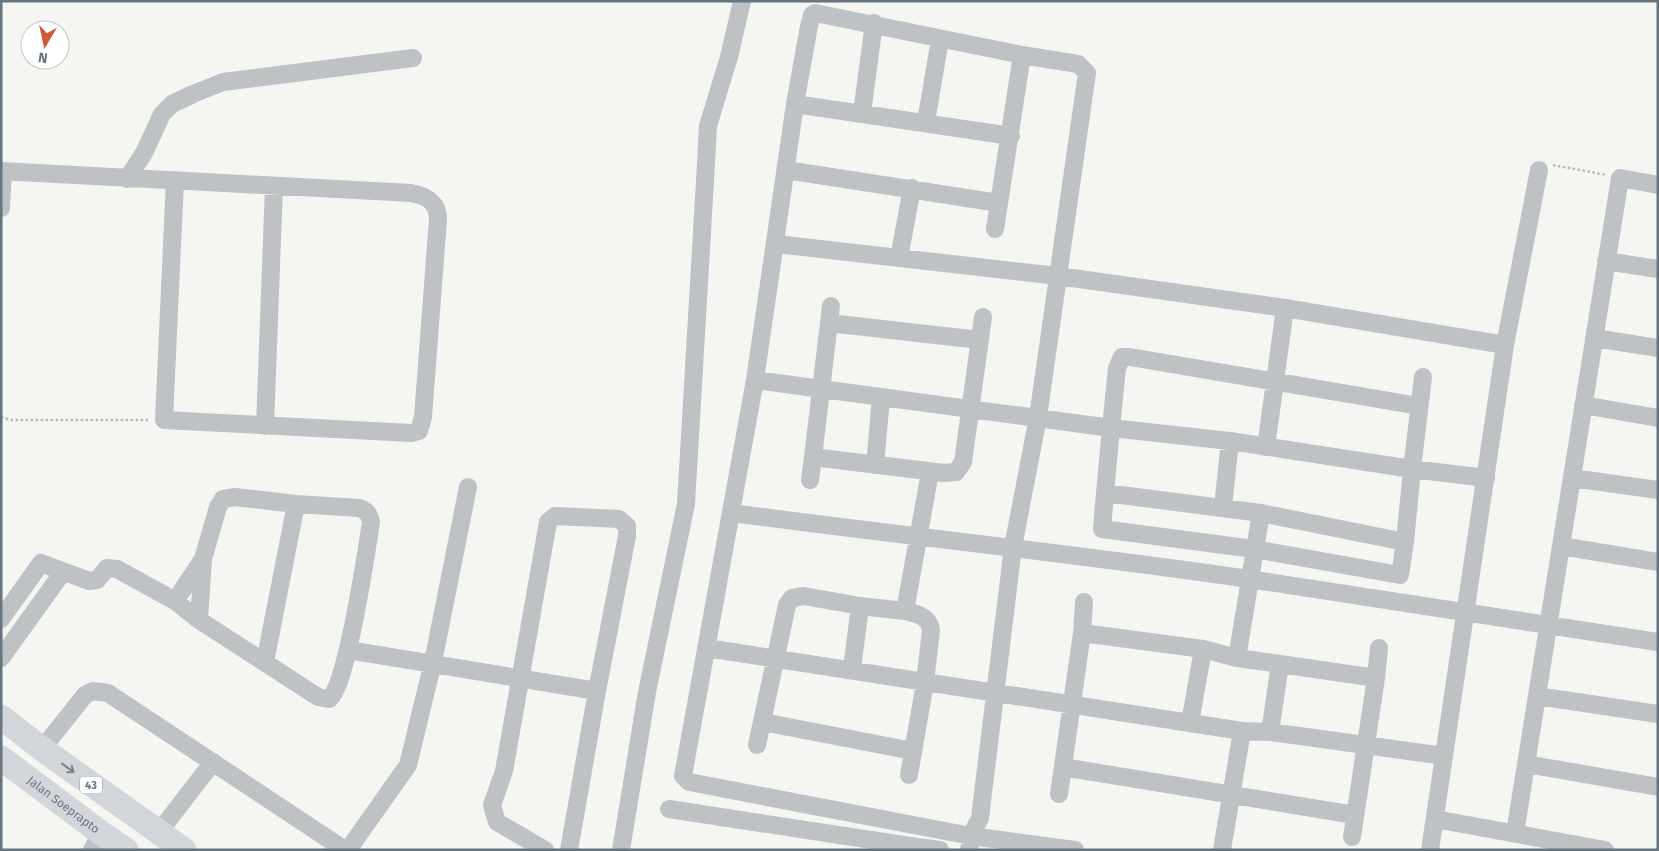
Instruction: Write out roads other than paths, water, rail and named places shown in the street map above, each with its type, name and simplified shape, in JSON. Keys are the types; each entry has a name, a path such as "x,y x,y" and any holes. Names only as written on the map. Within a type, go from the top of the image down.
{"highway":[{"name":"43","path":"1,717 42,749 184,850"},
{"name":"Jalan Soeprapto","path":"1,758 96,842 126,850"}],"street":[{"path":"621,850 647,692 686,504 705,190 706,141 742,1"},
{"path":"978,843 1013,547 1038,417 1087,73 1078,64 940,39 874,23 814,14 809,26 795,104 776,244 732,514 683,774 686,781 978,843 1076,850"},
{"path":"862,113 874,23"},
{"path":"926,122 940,39"},
{"path":"995,229 1011,136 1022,55"},
{"path":"127,179 144,153 162,114 172,104 193,94 223,82 413,58"},
{"path":"795,104 1011,136"},
{"path":"786,170 912,188 999,203"},
{"path":"1430,850 1505,345 1539,170"},
{"path":"1,208 2,171 127,179 174,180 411,193 431,200 438,211 438,219 423,417 419,431 411,434 164,420 174,180"},
{"path":"1515,832 1620,178 1658,185"},
{"path":"265,426 274,186"},
{"path":"899,258 912,188"},
{"path":"776,244 1058,276 1285,308 1505,345"},
{"path":"1606,261 1658,269"},
{"path":"1266,447 1285,308"},
{"path":"810,480 830,314 980,340"},
{"path":"813,457 930,472 953,473 961,467 972,410 982,317"},
{"path":"1594,338 1658,348"},
{"path":"1419,406 1122,357 1116,368 1102,533 1254,549 1400,575 1423,377"},
{"path":"755,380 1111,428 1230,441 1412,470 1486,478"},
{"path":"874,465 881,398"},
{"path":"1584,406 1658,418"},
{"path":"1223,507 1230,441"},
{"path":"905,611 920,538 930,472"},
{"path":"1572,478 1658,490"},
{"path":"42,749 86,695 93,691 103,691 346,850 408,765 433,662 468,487"},
{"path":"1104,493 1261,512 1405,542"},
{"path":"1,620 40,564 45,563 64,572 92,581 97,580 107,568 117,569 175,601 199,620 318,697 329,699 336,693 348,650 371,522 368,512 359,508 296,504 235,497 224,499 218,507 203,559 199,620"},
{"path":"265,662 296,504"},
{"path":"1238,658 1261,512"},
{"path":"732,514 920,538 1013,547 1249,580 1658,642"},
{"path":"546,850 497,822 492,810 504,771 549,519 556,516 620,519 627,526 627,536 597,691 570,850"},
{"path":"1561,546 1658,562"},
{"path":"175,601 203,559"},
{"path":"2,656 64,572"},
{"path":"757,744 787,605 792,598 804,596 860,606 905,611 919,614 930,625 931,639 926,683 908,775"},
{"path":"1059,794 1082,633 1084,602"},
{"path":"852,669 860,606"},
{"path":"1082,633 1203,650 1238,658 1376,678"},
{"path":"707,648 852,669 926,683 996,691 1242,731 1270,732 1444,756"},
{"path":"1352,837 1380,648"},
{"path":"348,650 433,662 520,679 597,691"},
{"path":"1190,723 1203,650"},
{"path":"1270,732 1280,664"},
{"path":"1537,696 1658,714"},
{"path":"762,722 913,751"},
{"path":"1222,850 1242,731"},
{"path":"159,832 213,762"},
{"path":"1526,764 1658,787"},
{"path":"1062,767 1355,815"},
{"path":"669,809 940,850"},
{"path":"1435,819 1515,832 1605,850"}]}
